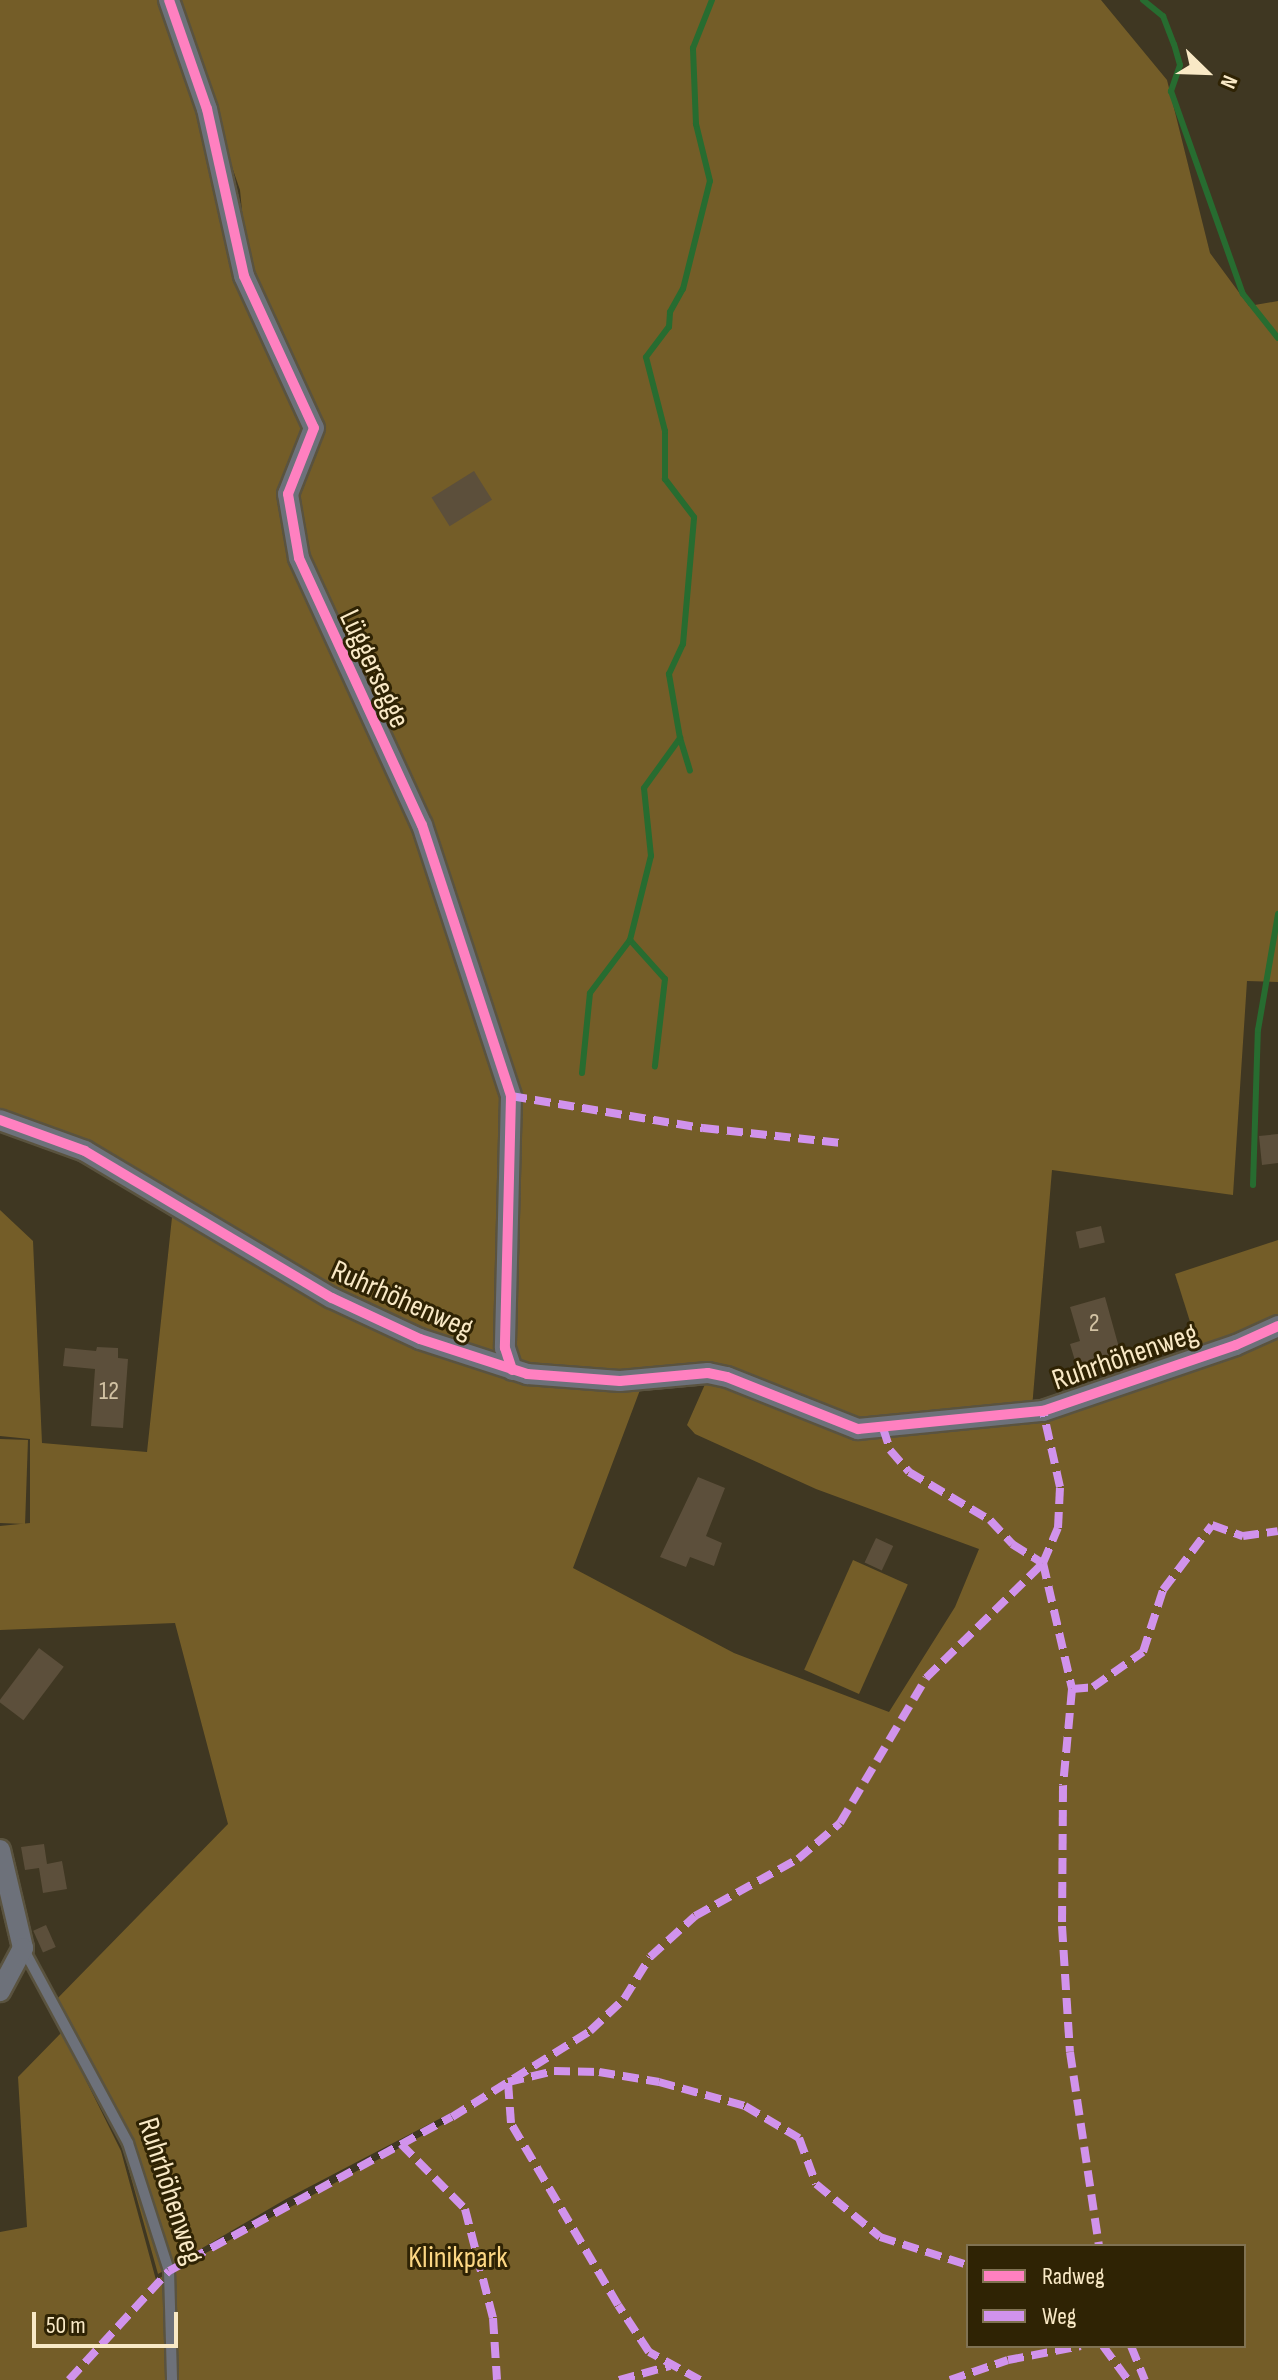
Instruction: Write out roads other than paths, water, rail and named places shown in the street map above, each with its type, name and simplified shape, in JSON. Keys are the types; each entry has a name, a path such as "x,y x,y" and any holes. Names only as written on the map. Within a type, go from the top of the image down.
{"street":[{"name":"Lüggersegge","path":"169,0 207,109 244,276 314,428 288,494 299,558 422,825 511,1096 505,1348 512,1370"},
{"name":"Ruhrhöhenweg","path":"0,1120 114,1167 332,1298 420,1339 512,1370 620,1381 708,1373 843,1426 883,1428 1043,1411 1236,1345 1278,1326"},
{"name":"Ruhrhöhenweg","path":"0,1850 23,1948"},
{"path":"0,1991 23,1948"}],"lane":[{"name":"Ruhrhöhenweg","path":"23,1948 128,2143 169,2271 172,2380"}],"waterway":[{"path":"582,1073 590,993 630,940 651,856 644,788 680,738 669,674 683,644 694,517 665,479 665,431 646,357 669,327 670,312 683,289 710,181 696,124 693,48 712,0"},
{"path":"1143,0 1163,16 1174,44 1180,65 1171,91 1243,294 1278,338"},
{"path":"680,738 690,771"},
{"path":"1253,1185 1258,1030 1278,914"},
{"path":"630,940 665,979 655,1066"}],"park label":[{"name":"Klinikpark","path":"458,2258"}]}
